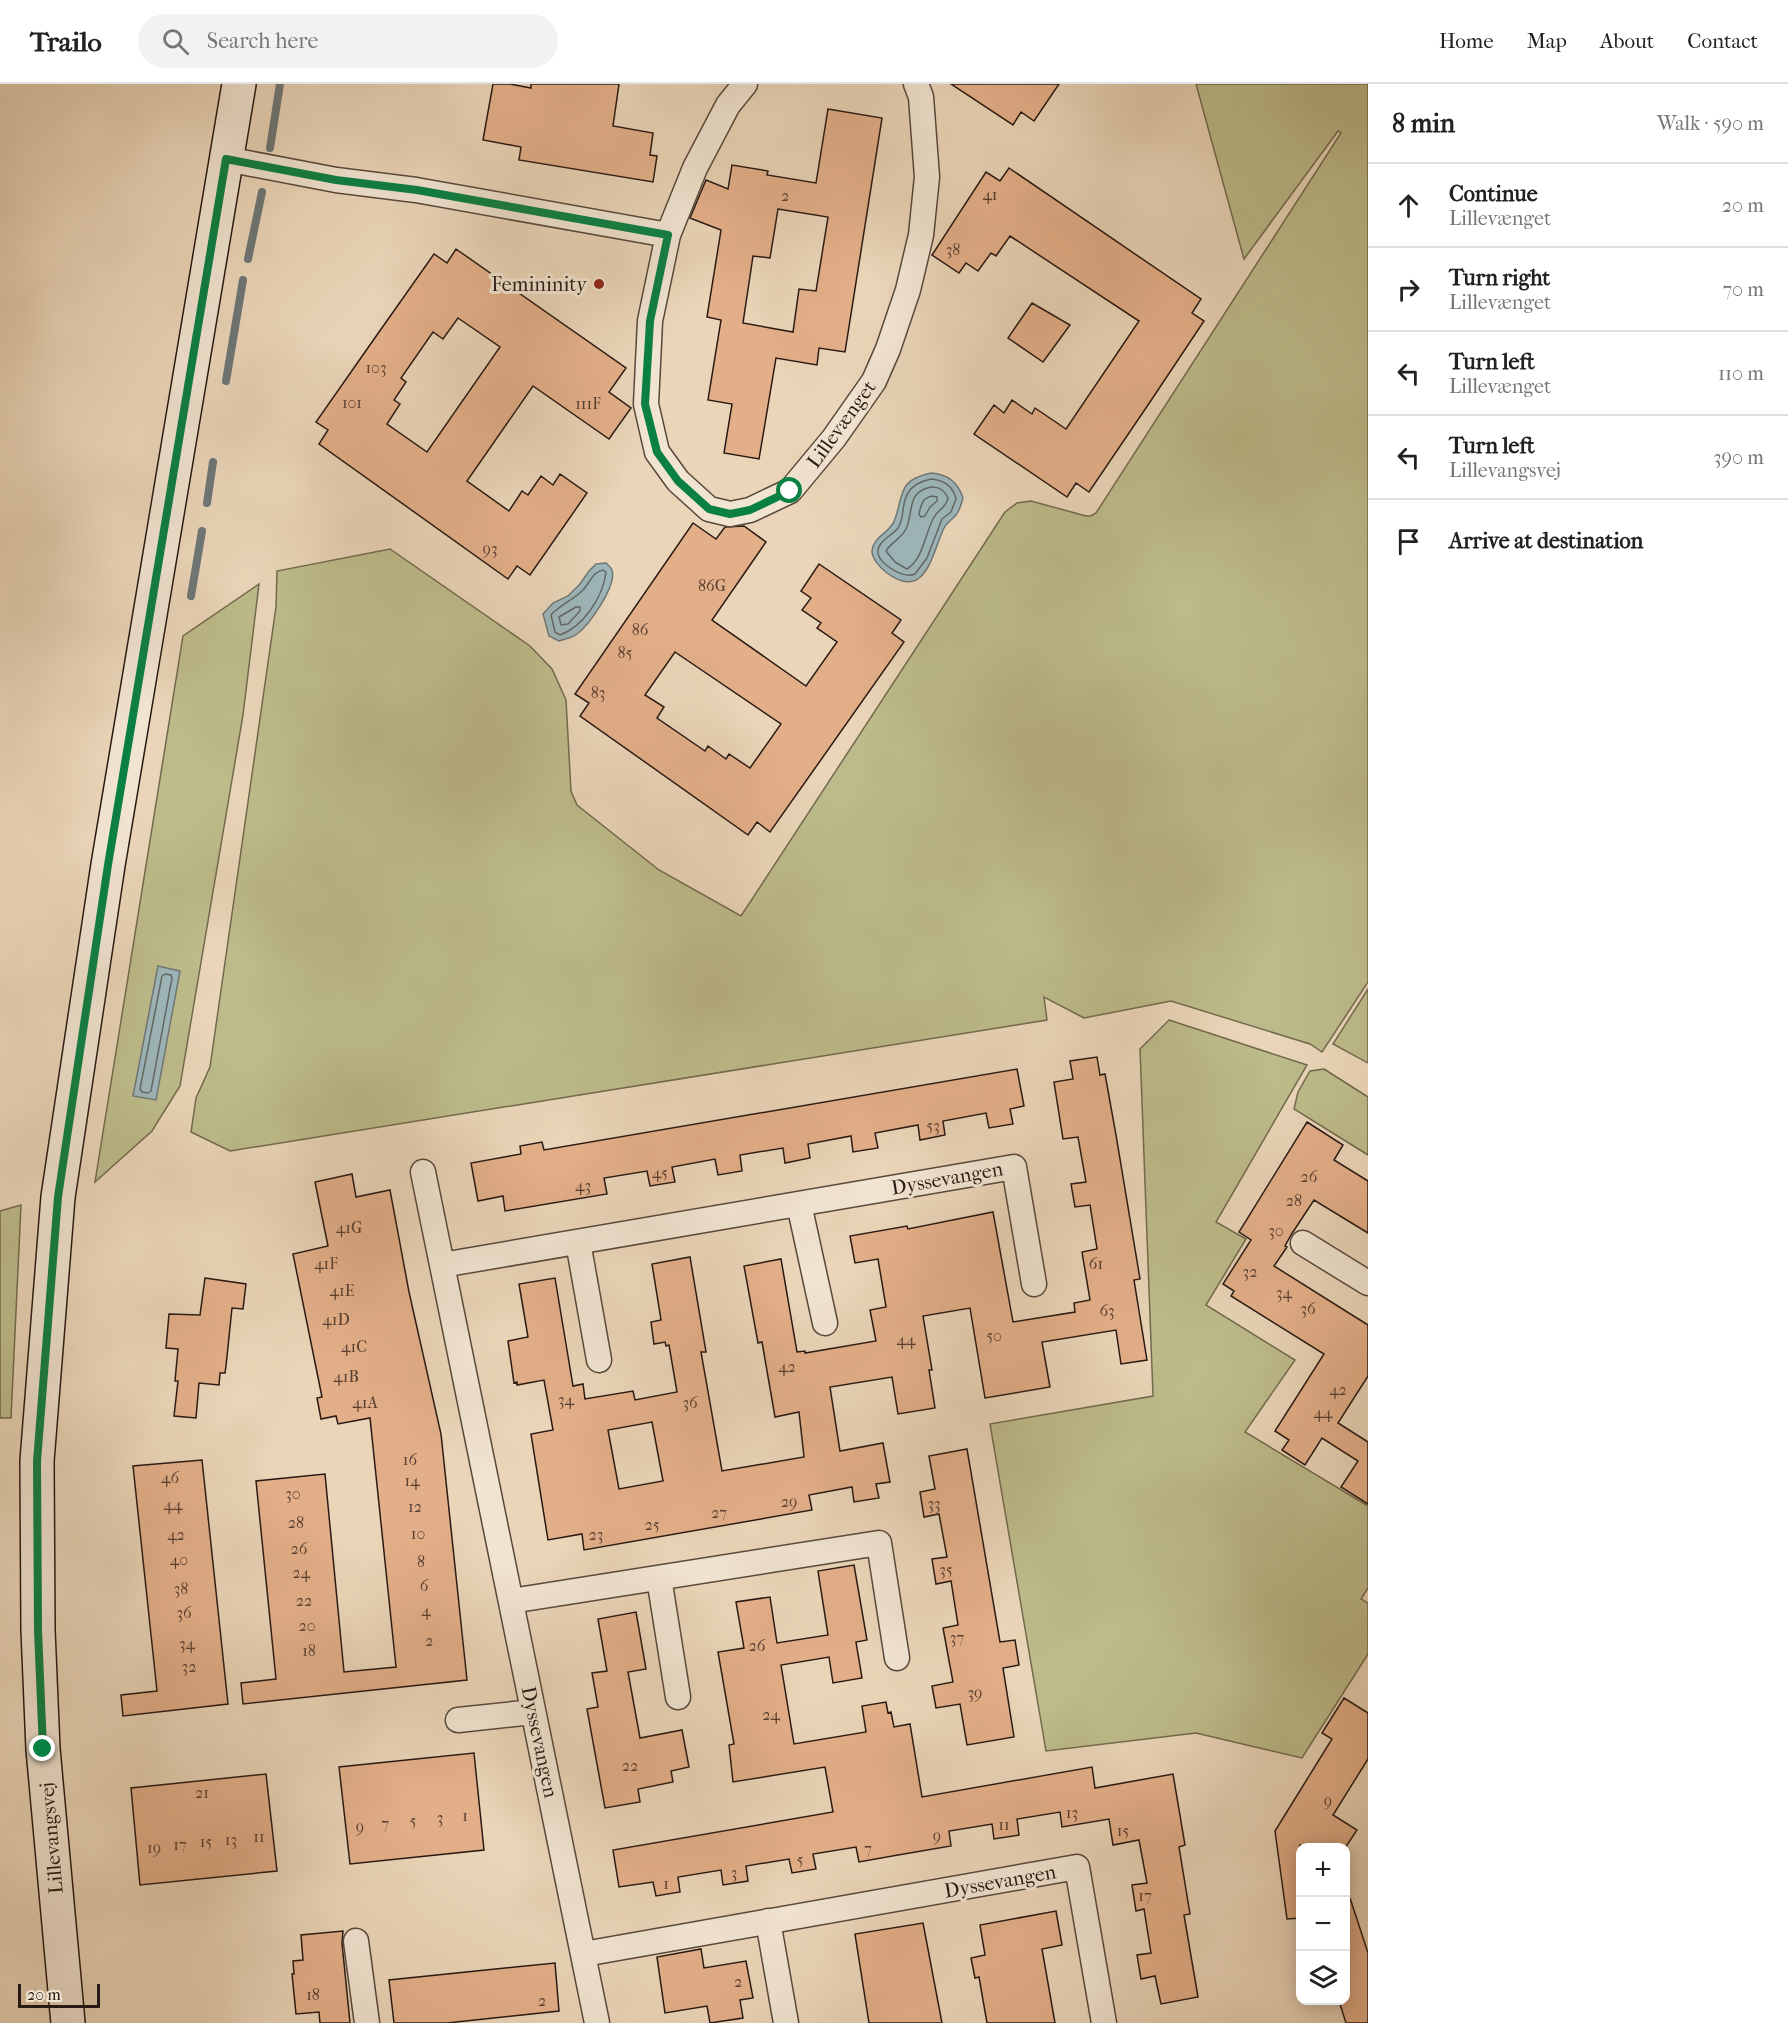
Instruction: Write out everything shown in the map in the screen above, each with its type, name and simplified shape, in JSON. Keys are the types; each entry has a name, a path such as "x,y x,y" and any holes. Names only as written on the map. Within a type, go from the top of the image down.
{"street":[{"name":"Lillevangsvej","path":"68,2023 43,1749 38,1630 37,1461 58,1197 108,865 239,84"},
{"name":"Lillevænget","path":"745,84 728,105 695,168 668,235 650,321 645,404 657,452 678,481 709,509 730,514 750,510 790,491 834,438 861,400 874,381 888,349 908,290 924,212 927,177 921,97 916,84"},
{"path":"226,159 336,180 417,190 668,235"},
{"name":"Dyssevangen","path":"442,1265 1014,1167 1034,1284"},
{"name":"Dyssevangen","path":"423,1172 597,2023"},
{"path":"799,1204 825,1323"},
{"path":"578,1242 599,1360"},
{"path":"1303,1243 1368,1283"},
{"path":"511,1600 879,1543 897,1658"},
{"path":"659,1578 678,1697"},
{"path":"458,1720 533,1712"},
{"name":"Dyssevangen","path":"584,1954 1077,1867 1104,2023"},
{"path":"768,1921 786,2023"},
{"path":"356,1941 367,2023"}],"shaded area":[{"path":"1196,84 1368,84 1368,982 1322,1052 1310,1044 1171,1001 1084,1018 1044,997 1047,1020 230,1151 191,1132 196,1098 210,1067 276,607 277,571 390,549 530,646 552,669 566,700 571,791 577,805 659,870 741,916 1005,512 1017,503 1031,501 1086,516 1096,513 1341,133 1338,131 1244,259"},
{"path":"259,584 243,715 180,1086 152,1131 95,1182 183,636"},
{"path":"1368,989 1368,1063 1333,1044"},
{"path":"1169,1020 1307,1065 1216,1222 1246,1239 1206,1305 1295,1360 1245,1432 1368,1506 1368,1588 1361,1599 1368,1603 1368,1654 1302,1758 1196,1733 1046,1751 990,1424 1153,1396 1140,1049"},
{"path":"1324,1069 1368,1097 1368,1155 1294,1109 1298,1092 1310,1071"},
{"path":"21,1205 11,1418 0,1418 0,1211"}],"water":[{"path":"931,473 951,480 958,487 963,498 957,513 944,528 926,571 911,582 900,580 877,564 872,554 873,546 893,524 907,484 913,479"},
{"path":"606,563 612,570 610,585 601,605 588,622 577,634 568,638 559,641 549,636 543,614 553,603 568,596 596,564"},
{"path":"158,966 180,971 156,1100 133,1096"}],"building":[{"path":"493,84 531,88 531,84 619,84 613,126 653,133 650,155 657,156 653,182 519,160 521,147 483,140"},
{"path":"951,84 1059,84 1034,121 1021,112 1013,125"},
{"path":"828,109 882,118 845,352 819,348 817,365 776,358 759,459 724,453 732,404 708,400 721,320 707,317 721,230 690,218 706,180 728,189 732,165 768,171 767,175 816,183","holes":["778,209 828,217 816,291 799,289 793,332 743,323 753,256 770,258"]},
{"path":"1009,168 1201,299 1192,313 1204,321 1150,402 1089,492 1076,483 1067,497 974,434 994,405 1004,413 1012,400 1032,414 1035,408 1066,429 1139,321 1010,236 996,256 991,253 978,271 966,263 959,273 932,255 986,172 1000,181"},
{"path":"456,249 626,368 609,392 631,408 609,439 533,386 467,481 509,511 522,491 528,495 541,476 553,485 560,474 587,493 530,575 517,566 508,579 319,444 328,430 316,422 434,254 447,263","holes":["458,318 500,347 427,452 387,424 400,404 394,400 406,382 401,378 433,332 443,339"]},
{"path":"1032,303 1070,325 1043,362 1008,338"},
{"path":"693,523 716,539 725,527 744,526 766,542 712,620 806,686 837,642 817,628 821,623 802,610 811,598 801,591 819,564 901,620 892,633 904,642 770,832 757,822 748,835 580,716 589,703 575,694","holes":["675,652 781,724 750,768 729,754 726,759 708,746 705,751 657,718 664,707 645,695"]},
{"path":"1097,1057 1100,1075 1105,1074 1140,1279 1134,1280 1147,1360 1121,1364 1116,1330 1042,1342 1050,1387 985,1398 970,1308 923,1316 932,1370 929,1370 935,1408 898,1414 892,1377 830,1387 840,1451 883,1443 890,1482 876,1484 879,1498 854,1502 852,1487 809,1495 812,1510 584,1550 582,1534 548,1540 531,1434 553,1430 544,1380 517,1385 517,1382 514,1383 508,1341 528,1337 519,1284 555,1278 573,1386 583,1384 585,1399 633,1391 635,1400 677,1392 669,1345 666,1346 665,1342 654,1344 651,1322 661,1320 652,1264 690,1257 706,1352 701,1352 722,1471 804,1457 799,1412 775,1417 762,1342 758,1343 744,1266 781,1259 797,1352 805,1351 805,1353 876,1341 870,1310 886,1307 878,1259 855,1263 850,1236 907,1226 908,1229 993,1212 1013,1322 1075,1312 1074,1303 1090,1300 1082,1252 1097,1249 1090,1205 1075,1207 1071,1184 1086,1182 1078,1137 1063,1139 1054,1082 1073,1079 1070,1061","holes":["652,1422 663,1481 619,1489 608,1430"]},
{"path":"1017,1069 1024,1106 1010,1109 1013,1124 989,1128 986,1113 943,1121 945,1135 920,1140 918,1125 875,1133 878,1148 853,1152 851,1136 808,1144 810,1158 785,1163 783,1148 740,1155 742,1171 718,1175 715,1159 672,1167 675,1182 650,1186 647,1171 604,1178 607,1194 505,1211 503,1196 478,1201 471,1163 521,1154 520,1146 542,1142 544,1150"},
{"path":"1307,1122 1343,1145 1334,1160 1368,1181 1368,1233 1314,1200 1274,1266 1368,1325 1368,1376 1338,1423 1368,1442 1368,1504 1341,1487 1358,1461 1322,1438 1305,1465 1282,1450 1289,1440 1275,1431 1324,1354 1231,1296 1234,1291 1223,1284 1251,1240 1239,1232"},
{"path":"352,1174 356,1197 390,1190 409,1292 441,1434 467,1680 243,1704 241,1683 276,1679 256,1481 325,1474 344,1672 396,1667 370,1418 338,1424 336,1416 321,1419 317,1398 322,1397 293,1254 328,1246 315,1182"},
{"path":"205,1278 246,1284 243,1309 232,1308 225,1373 220,1373 219,1385 199,1383 196,1418 174,1416 178,1381 175,1381 178,1349 166,1348 169,1314 200,1315"},
{"path":"967,1449 1000,1642 1015,1640 1019,1665 1003,1668 1014,1737 967,1745 960,1704 936,1708 932,1686 953,1682 943,1628 958,1625 951,1581 936,1584 932,1559 947,1557 939,1514 924,1517 920,1492 935,1489 929,1456"},
{"path":"202,1460 228,1704 123,1716 121,1695 157,1691 133,1466"},
{"path":"854,1565 867,1640 856,1642 862,1678 833,1683 829,1657 781,1665 794,1744 866,1732 862,1706 886,1702 894,1727 910,1724 922,1797 1092,1767 1095,1788 1173,1774 1185,1845 1179,1847 1190,1914 1184,1915 1198,1997 1161,2004 1155,1976 1141,1979 1137,1955 1151,1953 1144,1909 1136,1911 1132,1885 1147,1883 1139,1840 1113,1845 1109,1819 1062,1827 1060,1812 1017,1819 1019,1835 994,1839 992,1824 949,1831 951,1846 859,1862 856,1847 813,1854 816,1869 792,1873 789,1859 746,1866 748,1881 723,1885 721,1870 678,1877 680,1892 656,1896 653,1882 619,1887 613,1850 833,1812 825,1767 733,1782 729,1745 734,1744 718,1652 744,1648 736,1602 770,1597 777,1643 828,1635 818,1571"},
{"path":"636,1612 646,1669 628,1672 640,1738 682,1730 689,1767 671,1771 673,1782 638,1789 640,1802 605,1808 587,1709 598,1707 592,1673 607,1671 598,1619"},
{"path":"1344,1698 1368,1713 1368,1759 1333,1815 1357,1830 1348,1843 1296,1843 1296,1918 1287,1919 1275,1831 1332,1739 1322,1733"},
{"path":"474,1753 484,1850 350,1864 339,1767"},
{"path":"266,1774 277,1871 140,1885 131,1788"},
{"path":"1350,1898 1368,1953 1368,2023 1346,2023 1340,2005 1350,2005"},
{"path":"1056,1911 1062,1945 1042,1949 1055,2023 987,2023 979,1977 975,1978 971,1958 985,1955 980,1925"},
{"path":"923,1923 942,2023 869,2023 855,1934"},
{"path":"343,1931 342,1943 350,2023 320,2023 319,2012 296,2014 292,1974 294,1974 293,1961 303,1960 301,1935"},
{"path":"701,1949 704,1968 746,1961 753,1998 740,2000 743,2018 710,2023 707,2006 665,2013 657,1957"},
{"path":"555,1963 559,2011 447,2023 394,2023 389,1980"}],"waterway":[{"path":"270,148 280,84"},
{"path":"248,259 262,192"},
{"path":"226,381 243,280"},
{"path":"207,503 213,462"},
{"path":"191,596 202,531"}],"place":[{"name":"Femininity","path":"599,284"}],"route":[{"path":"43,1749 38,1630 37,1461 58,1197 108,865 226,159 336,180 417,190 668,235 650,321 645,404 657,452 678,481 709,509 730,514 750,510 790,491"}]}
